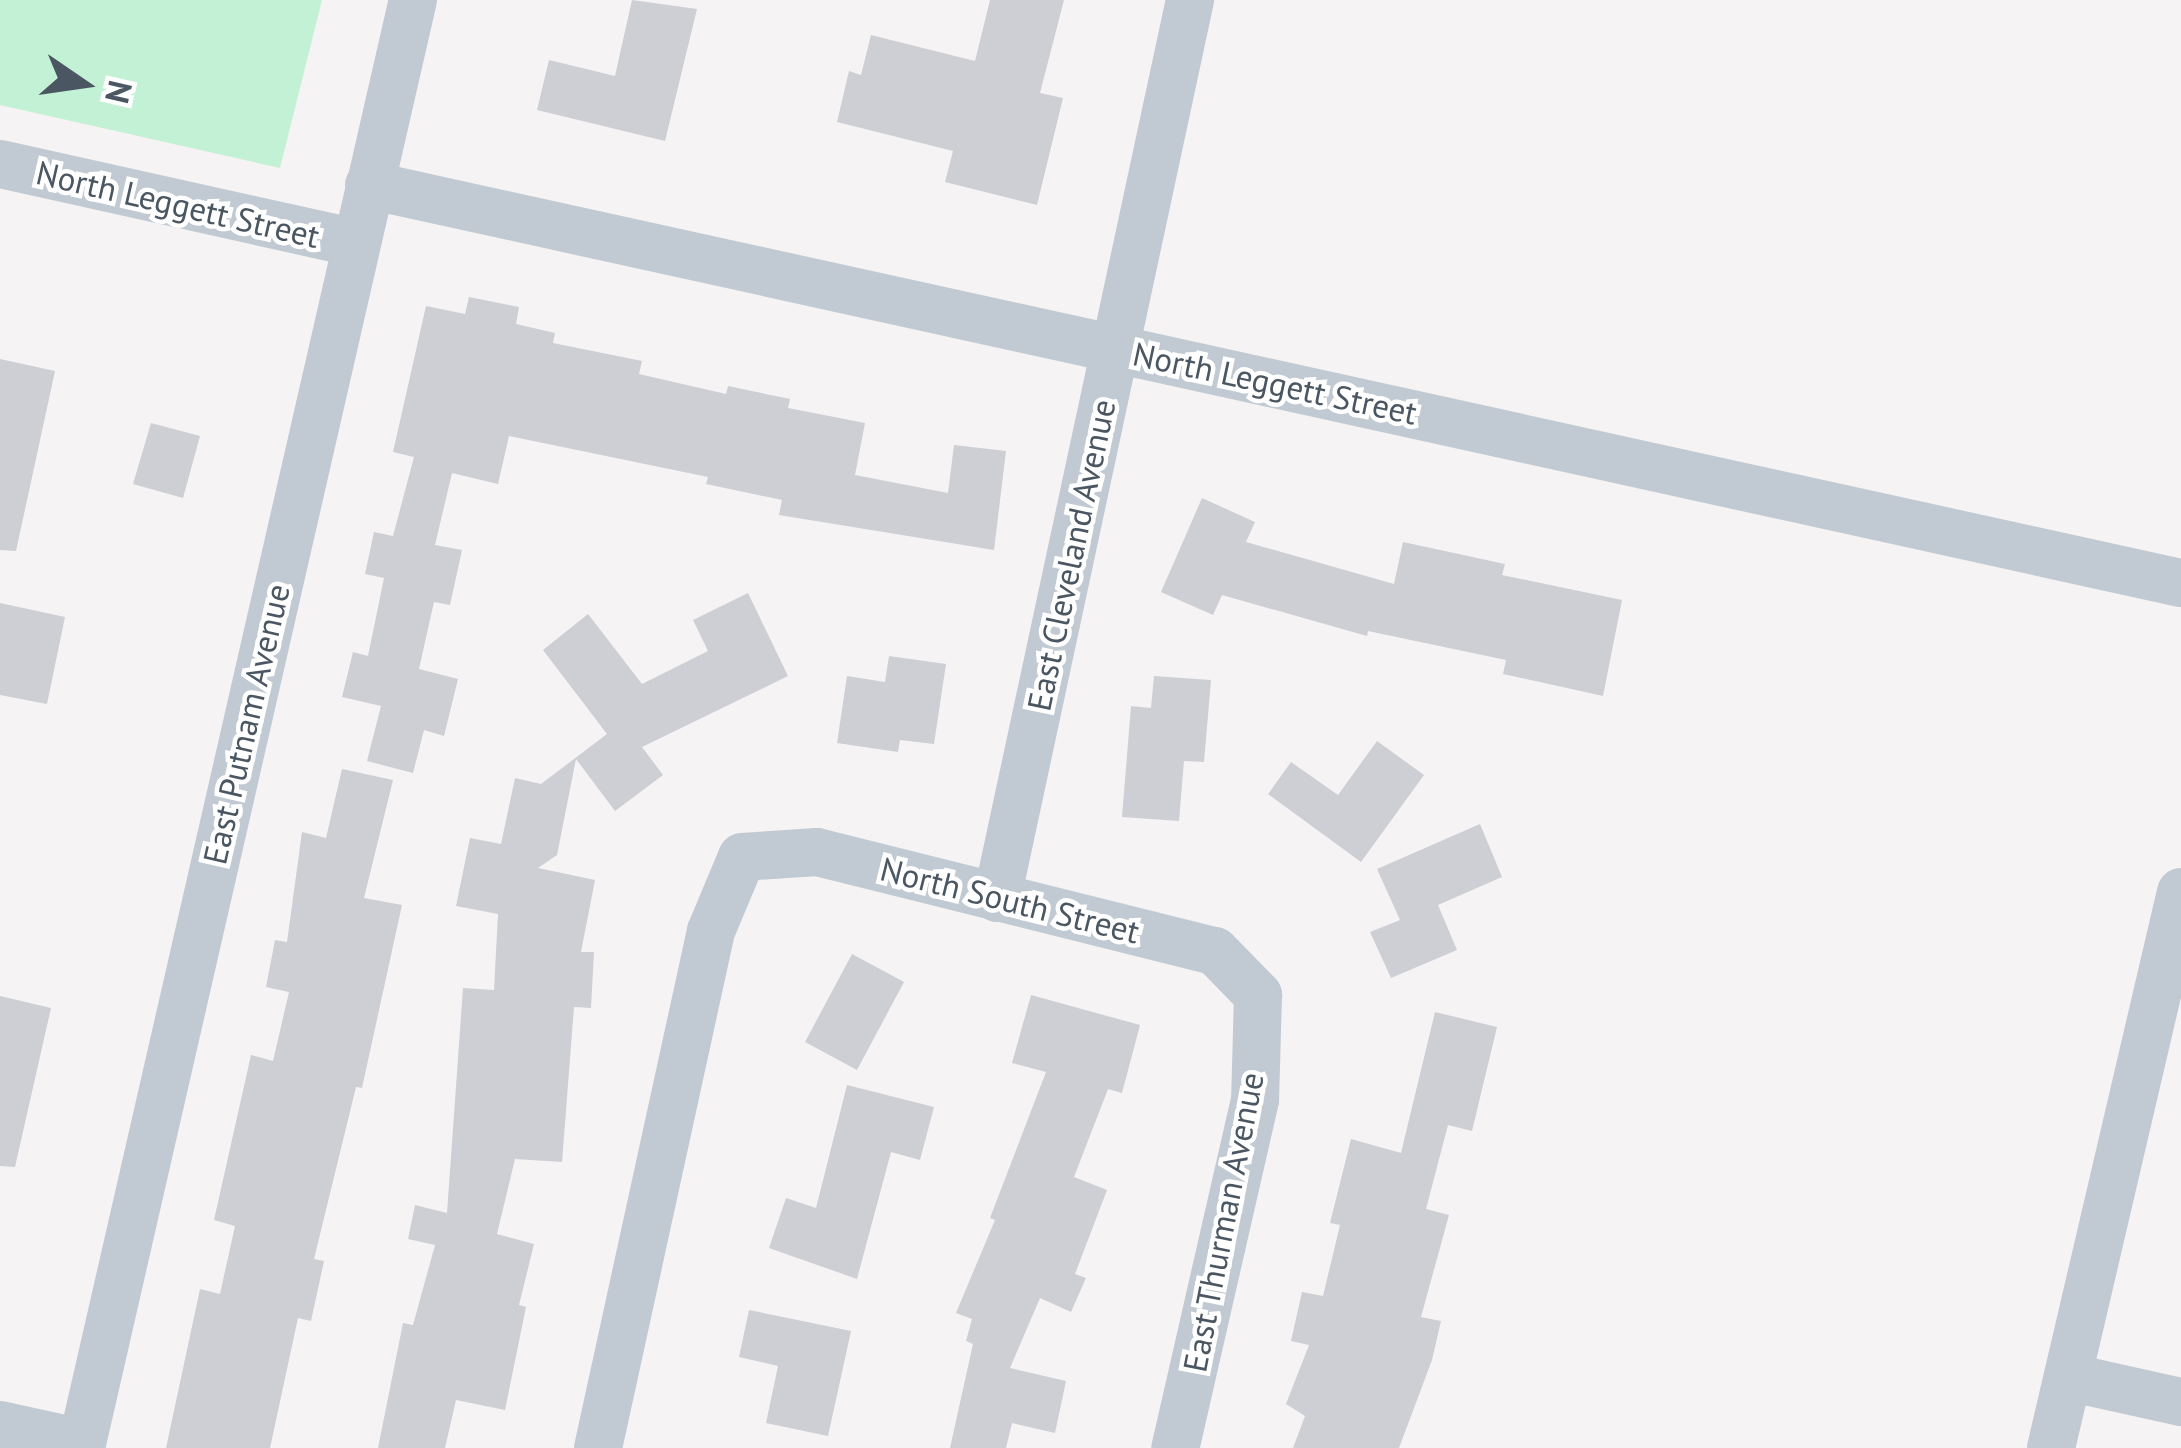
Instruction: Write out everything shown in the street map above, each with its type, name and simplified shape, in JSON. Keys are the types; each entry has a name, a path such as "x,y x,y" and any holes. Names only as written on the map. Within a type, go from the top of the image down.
{"street":[{"name":"East Putnam Avenue","path":"81,1446 412,0"},
{"name":"East Cleveland Avenue","path":"998,898 1190,0"},
{"name":"North Leggett Street","path":"0,164 356,243"},
{"name":"North Leggett Street","path":"369,185 2181,583"},
{"name":"North South Street","path":"598,1448 711,931 742,857 817,852 1216,951 1258,995"},
{"path":"2051,1448 2179,911"},
{"name":"East Thurman Avenue","path":"1175,1448 1255,1100 1258,995"},
{"path":"2068,1377 2181,1402"},
{"path":"0,1425 81,1446"}],"green space":[{"path":"0,0 322,0 280,168 0,105"}],"building":[{"path":"632,0 697,9 665,141 537,110 549,60 615,76"},
{"path":"990,0 1064,0 1040,93 1063,98 1037,205 945,182 953,151 837,122 849,71 861,75 871,35 975,61"},
{"path":"469,297 519,307 516,324 555,333 553,343 642,361 639,374 726,394 728,386 790,399 788,408 865,423 855,475 948,493 954,445 1006,451 994,550 779,515 782,500 706,484 708,477 509,436 498,484 452,473 435,545 462,550 450,605 434,602 419,669 458,679 444,736 424,730 413,773 367,761 381,706 342,697 353,652 368,656 384,578 365,574 374,532 393,536 414,457 393,452 426,306 465,314"},
{"path":"0,359 55,371 16,551 0,550"},
{"path":"151,423 200,436 183,498 133,484"},
{"path":"1202,498 1255,522 1246,542 1394,584 1403,542 1505,564 1502,575 1622,600 1603,696 1503,674 1506,660 1368,631 1367,636 1222,595 1213,615 1161,592"},
{"path":"748,593 788,676 642,747 663,775 615,811 576,759 557,855 538,868 595,880 581,952 594,952 591,1008 574,1007 562,1162 515,1159 497,1234 534,1244 519,1305 526,1307 505,1410 456,1400 445,1448 378,1448 403,1323 413,1325 435,1245 408,1239 415,1205 447,1213 463,988 494,990 498,914 456,906 470,838 501,844 515,778 541,784 607,734 543,650 588,614 642,684 708,651 693,620"},
{"path":"0,603 65,617 47,704 0,695"},
{"path":"889,656 946,664 934,744 900,740 898,752 837,743 847,676 885,682"},
{"path":"1154,676 1211,680 1204,762 1184,761 1179,821 1122,817 1131,706 1151,708"},
{"path":"1377,741 1424,775 1361,862 1268,794 1291,762 1338,795"},
{"path":"342,769 393,780 364,898 402,905 362,1088 356,1087 314,1259 324,1261 311,1321 298,1318 270,1448 166,1448 200,1289 220,1294 235,1226 214,1220 251,1055 273,1061 289,992 266,987 275,940 287,942 302,832 326,838"},
{"path":"1480,824 1502,877 1438,905 1457,950 1391,978 1370,932 1400,920 1377,869"},
{"path":"852,954 904,982 857,1070 805,1042"},
{"path":"1031,995 1140,1025 1122,1093 1108,1089 1074,1177 1107,1190 1075,1274 1086,1278 1071,1312 1040,1298 1010,1368 1066,1381 1055,1433 1012,1423 1006,1448 950,1448 973,1344 966,1341 972,1319 956,1313 995,1220 990,1218 1046,1072 1012,1063"},
{"path":"0,996 51,1008 15,1167 0,1166"},
{"path":"1435,1012 1497,1027 1472,1131 1448,1125 1426,1209 1449,1215 1421,1317 1441,1321 1432,1360 1399,1448 1293,1448 1305,1416 1286,1404 1309,1345 1291,1341 1302,1292 1323,1296 1340,1225 1330,1223 1351,1139 1401,1153"},
{"path":"847,1085 934,1107 920,1160 891,1152 857,1279 769,1248 786,1198 816,1208"},
{"path":"749,1310 851,1331 828,1436 766,1423 778,1366 739,1357"}]}
